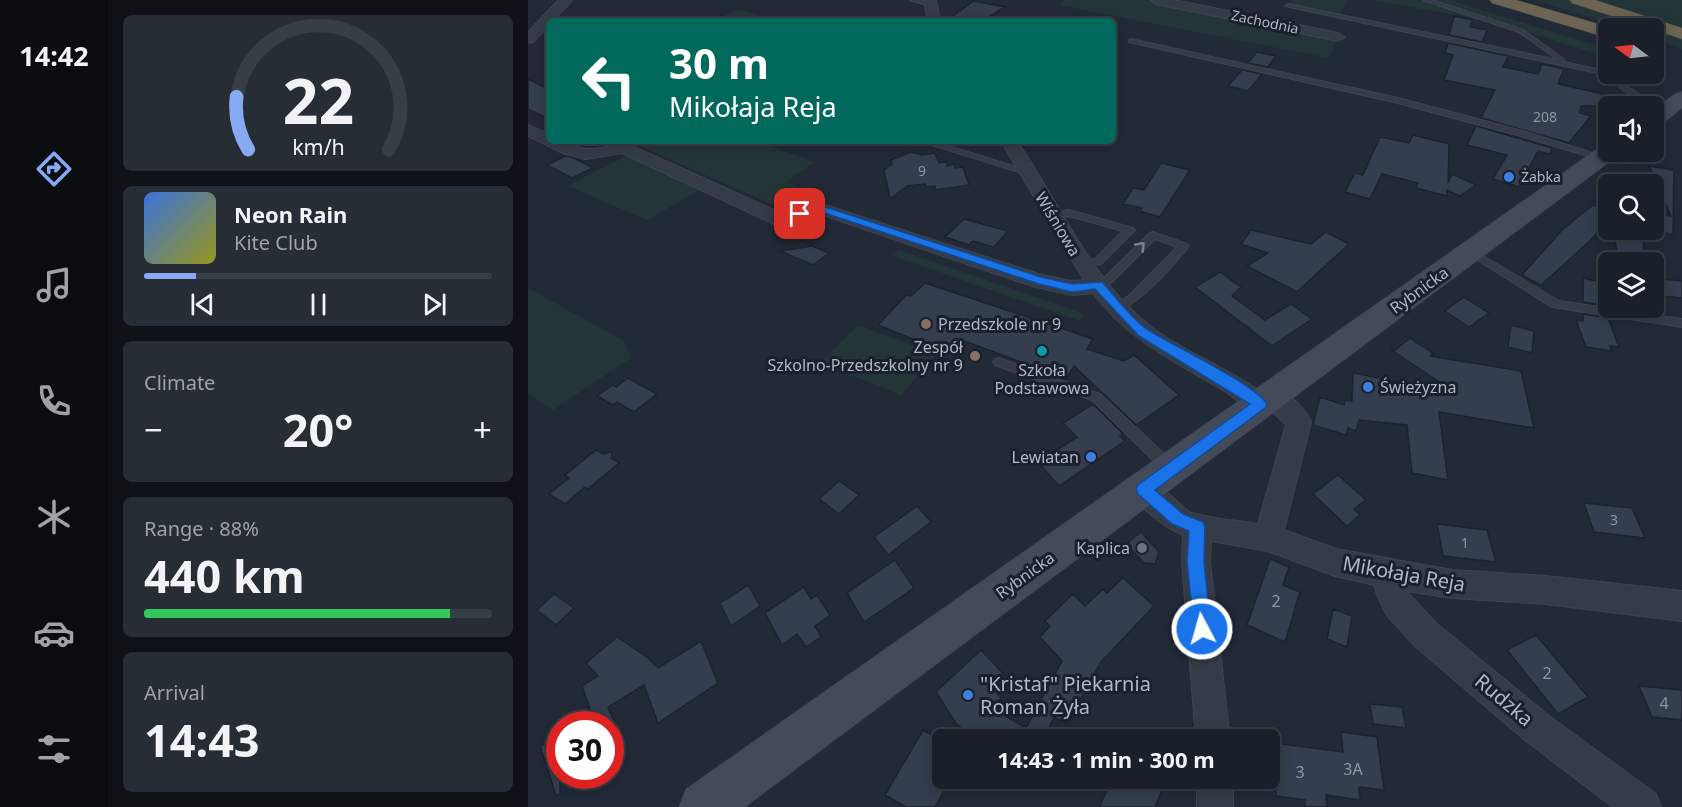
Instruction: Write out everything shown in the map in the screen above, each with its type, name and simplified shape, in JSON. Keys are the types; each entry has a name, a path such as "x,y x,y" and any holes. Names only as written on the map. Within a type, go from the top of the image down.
{"highway":[{"path":"1498,0 1598,30"},
{"path":"1526,0 1598,23"},
{"path":"1577,0 1682,34"},
{"path":"1664,46 1682,53"}],"street":[{"path":"528,39 535,26 566,0"},
{"name":"Zachodnia","path":"1156,0 1338,37"},
{"path":"930,2 933,18"},
{"path":"528,130 546,139"},
{"path":"556,144 578,154 594,156 624,148 785,222 816,207 1039,280 1072,288 1098,285"},
{"name":"Wiśniowa","path":"1011,144 1083,265 1098,285 1143,333 1243,391 1266,400 1299,422 1268,538"},
{"name":"Rybnicka","path":"704,807 1598,159"},
{"name":"Mikołaja Reja","path":"1157,479 1178,519 1197,527 1268,538 1335,562 1389,574 1452,584 1546,590 1682,606"},
{"path":"1197,527 1196,562 1212,729"},
{"name":"Rudzka","path":"1389,574 1391,592 1397,604 1427,636 1537,728 1643,807"},
{"path":"1215,789 1215,807"}],"lane":[{"path":"912,0 930,2"},
{"path":"1426,0 1521,31 1568,64"},
{"path":"1288,6 1604,72 1638,98 1667,109"},
{"path":"1131,41 1395,100 1598,152"},
{"path":"933,144 1028,172"},
{"path":"1053,216 1069,213 1130,230 1098,262 1083,265"},
{"path":"1098,285 1109,279 1153,235 1184,246 1133,299 1118,307"},
{"path":"1471,252 1556,304 1682,323"},
{"path":"999,362 1096,397 1157,479"}],"shaded area":[{"path":"1065,0 1144,0 1337,40 1329,58 1059,5"},
{"path":"1293,0 1348,0 1339,15 1289,5"},
{"path":"1369,0 1419,0 1480,19"},
{"path":"1431,0 1449,0 1598,46 1598,55"},
{"path":"1535,0 1566,0 1621,18 1598,18 1598,20"},
{"path":"1597,0 1682,0 1682,28 1664,22 1664,18 1652,18"},
{"path":"740,9 766,18 718,18"},
{"path":"1664,32 1682,38 1682,49 1664,43"},
{"path":"635,144 765,144 814,162 785,182 820,195 787,211"},
{"path":"627,155 705,187 647,220 568,186"},
{"path":"899,250 1085,314 1080,321 893,256"},
{"path":"528,288 624,341 631,358 553,410 528,393"},
{"path":"858,325 936,354 901,395 820,363"}],"building":[{"path":"974,1 1005,7 988,18 950,18"},
{"path":"1454,16 1473,20 1470,27 1487,30 1482,42 1449,35"},
{"path":"1448,43 1508,56 1503,67 1538,74 1542,64 1564,69 1558,84 1612,96 1598,96 1598,106 1581,106 1580,113 1591,116 1569,143 1481,118 1495,90 1444,80 1453,55 1445,53"},
{"path":"1257,52 1276,56 1268,67 1248,63"},
{"path":"1242,70 1262,74 1248,91 1228,86"},
{"path":"528,79 546,88 546,118 528,109"},
{"path":"1476,126 1552,148 1550,154 1538,151 1519,187 1493,179 1507,155 1467,145"},
{"path":"1413,135 1449,144 1448,183 1452,174 1476,185 1460,196 1447,190 1447,196 1416,188 1418,183 1382,174 1370,199 1345,192 1355,173 1363,175 1380,137 1409,143"},
{"path":"911,152 922,155 935,153 939,163 947,162 947,166 955,164 955,168 963,167 969,185 935,190 935,186 927,187 925,184 907,186 890,199 884,170 892,164 891,160"},
{"path":"565,156 593,168 572,178 547,165"},
{"path":"1161,163 1190,170 1160,217 1140,211 1142,208 1123,204 1133,188 1144,190"},
{"path":"1649,166 1674,170 1673,235 1664,233 1664,214 1671,216 1664,200 1664,174 1653,174"},
{"path":"1593,205 1598,207 1598,232 1541,285 1522,275 1563,229"},
{"path":"964,219 1008,231 994,247 973,241 969,245 945,237"},
{"path":"1251,230 1311,244 1326,232 1349,244 1297,292 1247,266 1268,253 1241,244"},
{"path":"1615,240 1643,240 1644,252 1617,252"},
{"path":"812,246 829,253 813,265 780,251"},
{"path":"1220,272 1241,287 1232,296 1265,320 1291,304 1312,319 1272,346 1195,287"},
{"path":"1583,278 1598,281 1598,304 1583,302"},
{"path":"1664,279 1682,281 1682,298 1664,296"},
{"name":"Szkoła Podstawowa","path":"925,283 1093,339 1087,349 1124,361 1134,355 1179,395 1136,425 1074,366 1066,379 959,339 947,353 878,325 906,295 911,296"},
{"path":"1464,297 1489,313 1469,327 1445,311"},
{"path":"1583,314 1608,318 1619,347 1610,346 1612,351 1586,347 1576,320 1583,321"},
{"path":"1511,325 1534,331 1532,353 1508,347"},
{"path":"1410,338 1433,353 1430,356 1521,371 1534,428 1439,412 1448,480 1412,473 1407,425 1359,420 1356,431 1348,428 1346,435 1313,425 1320,397 1344,405 1345,400 1352,401 1353,373 1456,393 1390,349 1395,350"},
{"path":"628,378 657,394 634,412 617,402 613,405 597,396 613,385 616,387"},
{"path":"1093,404 1123,434 1120,436 1125,441 1059,486 1038,462 1077,437 1063,423"},
{"path":"596,450 603,454 612,452 611,458 619,463 588,489 585,487 565,504 549,494 569,478 565,475"},
{"path":"1338,475 1366,500 1354,509 1360,515 1347,526 1313,494"},
{"path":"839,481 859,495 839,514 819,499"},
{"path":"1584,503 1632,508 1645,538 1594,532"},
{"path":"917,506 931,522 888,555 874,537"},
{"path":"1437,524 1487,530 1496,562 1443,556"},
{"name":"Kaplica","path":"1141,532 1159,552 1155,564 1144,563 1126,544"},
{"path":"1270,559 1289,567 1283,585 1300,592 1285,642 1247,625"},
{"path":"895,560 914,588 864,622 847,593"},
{"path":"1123,578 1154,606 1101,662 1067,724 1054,717 1048,729 964,729 957,725 936,692 981,650 1007,678 994,690 1001,698 992,708 1026,728 1062,661 1040,637 1050,626 1045,621 1073,594 1085,606 1103,589 1107,593"},
{"path":"748,585 760,606 731,626 720,603"},
{"path":"804,587 811,599 817,595 830,615 815,626 821,637 806,647 797,634 782,645 765,613"},
{"path":"554,594 574,608 556,625 537,610"},
{"path":"1333,609 1352,616 1347,647 1327,639"},
{"path":"1536,635 1588,697 1558,714 1507,650"},
{"path":"617,637 648,658 658,668 701,641 718,683 658,723 644,685 608,707 610,711 591,711 582,686 598,676 586,663"},
{"path":"1639,686 1682,690 1682,720 1652,717"},
{"path":"1370,704 1402,707 1406,728 1373,724"},
{"path":"923,730 932,735 932,789 945,789 935,807 906,807 885,795"},
{"path":"1341,732 1377,737 1384,790 1359,787 1360,800 1326,795 1327,807 1305,807 1305,800 1276,796 1276,789 1280,789 1280,744 1343,752"},
{"path":"546,742 546,764 540,746"},
{"path":"554,789 560,789 560,794 556,795"},
{"path":"1108,789 1162,789 1155,807 1099,807"}],"place":[{"name":"Żabka","path":"1509,177"},
{"name":"Przedszkole nr 9","path":"926,324"},
{"name":"Szkoła Podstawowa","path":"1042,351"},
{"name":"Zespół Szkolno-Przedszkolny nr 9","path":"975,356"},
{"name":"Świeżyzna","path":"1368,387"},
{"name":"Lewiatan","path":"1091,457"},
{"name":"Kaplica","path":"1142,548"},
{"name":"\"Kristaf\" Piekarnia Roman Żyła","path":"968,695"}],"route":[{"path":"800,214 816,207 1039,280 1072,288 1098,285 1143,333 1243,391 1260,404 1143,489 1178,519 1197,527 1196,562 1202,629"}]}
